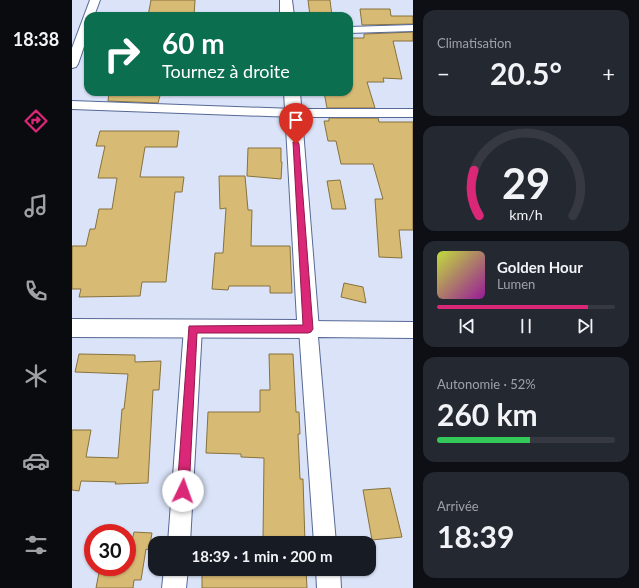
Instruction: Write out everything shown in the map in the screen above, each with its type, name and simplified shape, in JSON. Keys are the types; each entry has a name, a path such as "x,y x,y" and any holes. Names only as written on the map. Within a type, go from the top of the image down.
{"street":[{"path":"91,12 95,0"},
{"path":"286,0 287,12"},
{"path":"72,28 84,22"},
{"path":"353,30 413,28"},
{"path":"72,64 84,31"},
{"path":"292,96 308,329 324,536"},
{"path":"72,105 294,113 413,113"},
{"path":"72,328 413,330"},
{"path":"179,536 193,328"},
{"path":"174,588 175,576"},
{"path":"328,576 329,588"}],"building":[{"path":"151,0 195,0 194,12 149,12"},
{"path":"308,0 330,0 332,12 310,12"},
{"path":"360,9 390,9 391,16 413,16 413,24 362,25"},
{"path":"413,32 413,41 393,41 402,79 383,78 384,82 367,82 375,108 327,108 325,96 353,96 353,38 364,38 364,34"},
{"path":"109,96 160,96 158,103 108,101"},
{"path":"329,118 378,118 379,122 413,122 413,230 399,230 402,258 379,257 375,199 383,199 373,164 341,164 336,141 328,141 324,121 329,121"},
{"path":"100,131 179,131 177,147 145,147 140,177 184,177 182,192 175,192 166,282 142,282 140,296 79,297 81,289 72,289 72,246 86,246 90,229 95,229 99,209 112,209 117,178 98,178 105,146 96,146"},
{"path":"248,148 281,148 281,179 247,176"},
{"path":"219,176 245,176 248,210 252,210 251,246 290,246 292,293 270,293 270,286 229,286 228,290 212,289 215,253 223,253 226,208 220,209"},
{"path":"340,180 346,209 332,209 327,181"},
{"path":"344,283 363,287 366,303 341,297"},
{"path":"79,354 135,355 135,362 161,361 159,390 153,390 148,483 115,484 116,482 81,481 79,491 72,490 72,430 91,430 86,457 118,458 122,409 124,409 128,374 75,372"},
{"path":"269,354 293,354 296,412 299,412 300,434 298,434 300,479 303,479 305,536 263,536 264,458 241,457 241,454 206,453 208,412 260,412 260,390 270,390"},
{"path":"390,488 402,537 376,540 376,536 371,536 363,490"},
{"path":"136,532 152,533 151,536 148,536 148,550 146,549 141,580 134,580 133,588 96,588 98,576 136,576"},
{"path":"202,576 306,576 307,588 202,588"}],"route":[{"path":"183,491 193,328 308,329 296,144"}]}
